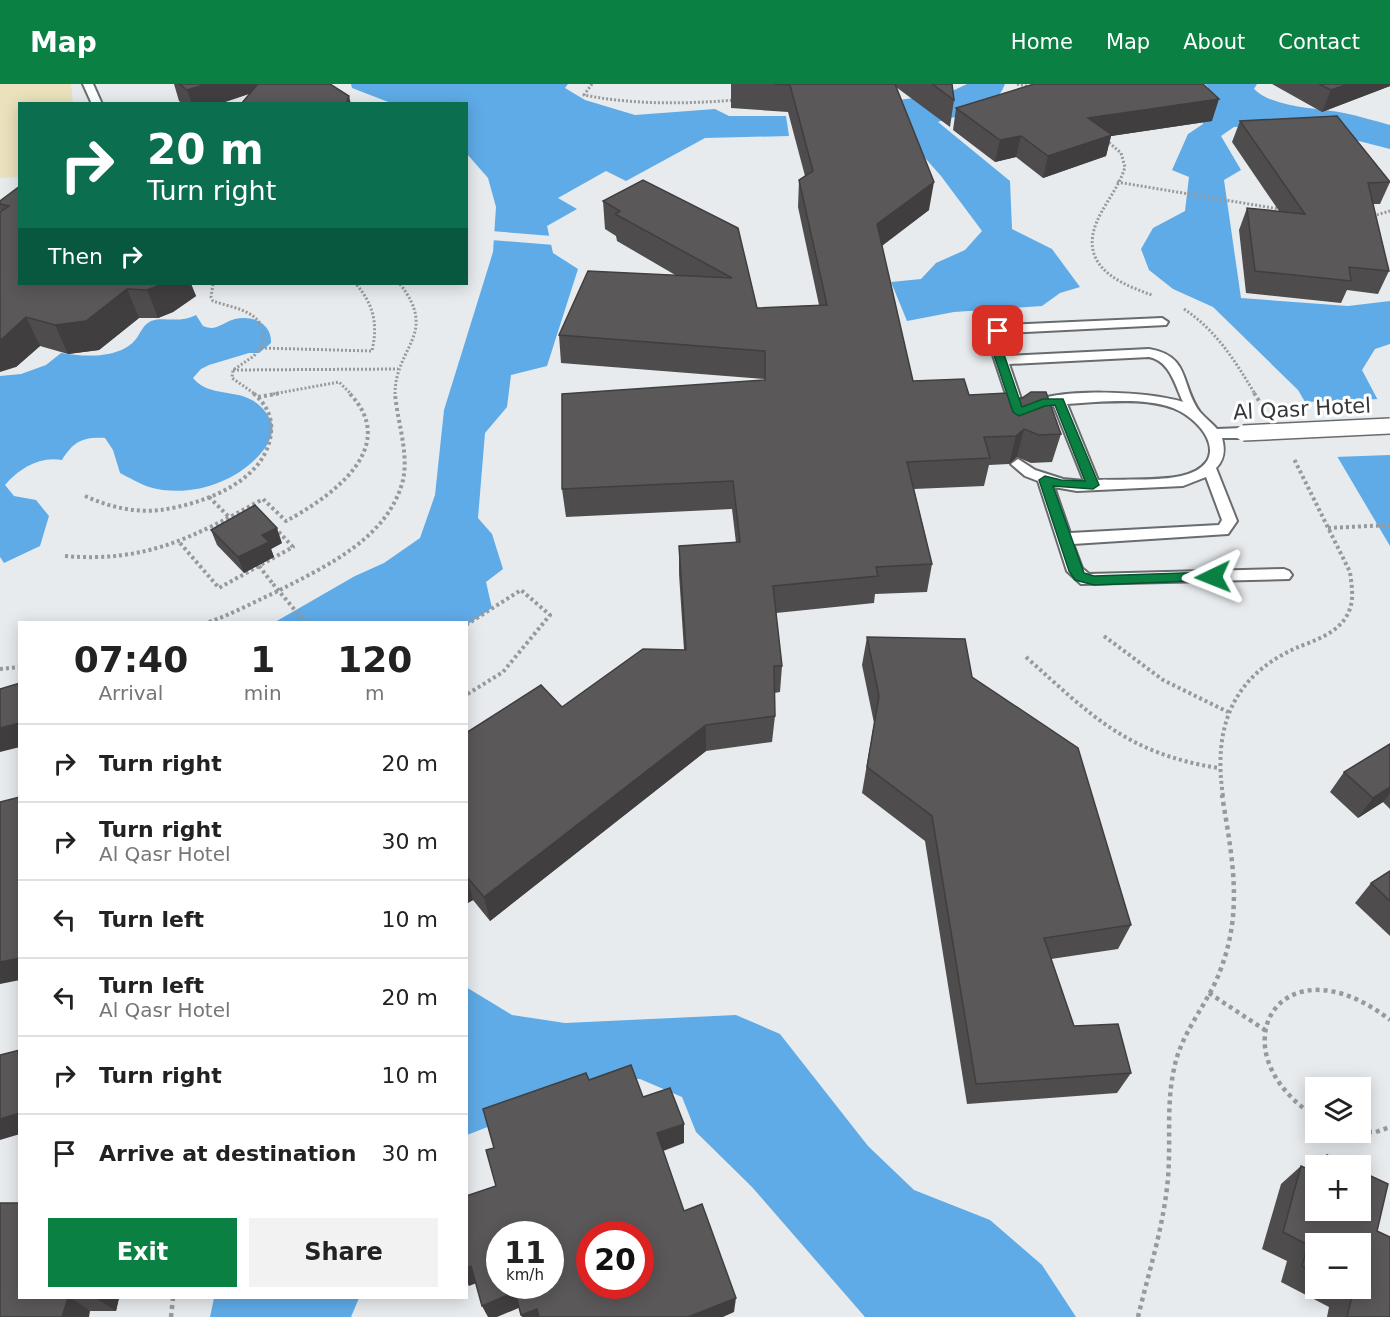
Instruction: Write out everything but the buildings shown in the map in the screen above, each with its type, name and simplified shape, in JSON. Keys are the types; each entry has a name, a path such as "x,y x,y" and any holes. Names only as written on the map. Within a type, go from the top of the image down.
{"lane":[{"path":"88,84 96,102"},
{"path":"1162,322 1004,328 993,337 1001,360 1149,353 1160,355 1173,365 1194,413"},
{"name":"Al Qasr Hotel","path":"1001,360 1014,417 1043,403 1059,401 1143,398 1161,400 1194,413 1207,423 1215,434 1219,447 1217,458 1210,469"},
{"path":"1059,401 1093,485"},
{"name":"Al Qasr Hotel","path":"1215,434 1390,426"},
{"path":"1018,464 1045,480 1061,484 1093,485 1183,481 1198,477 1210,469 1230,521 1223,530 1064,539"},
{"path":"1045,480 1075,571 1086,580 1284,575"}],"path":[{"path":"592,84 584,94 619,103 691,103 745,99"},
{"path":"1017,84 1036,88"},
{"path":"1100,134 1118,149 1125,162 1125,168 1090,237 1093,255 1110,274 1123,284 1157,297"},
{"path":"1117,183 1284,209"},
{"path":"1364,217 1390,211"},
{"path":"213,285 211,297 213,301 243,309 254,315 261,324 264,334 261,348"},
{"path":"84,496 117,509 137,511 181,506 209,497 251,470 267,448 272,425 270,415 258,397 232,378 233,370 261,348 372,351 377,331 375,313 367,296 357,285"},
{"path":"219,621 348,552 370,534 396,497 402,480 404,463 395,389 398,369 411,348 418,321 415,308 401,285"},
{"path":"1182,308 1207,324 1220,338 1263,408"},
{"path":"233,370 398,369"},
{"path":"65,556 86,559 126,558 157,551 180,543 263,499 286,521 320,503 334,492 355,469 362,456 368,432 363,409 349,390 339,382 258,397"},
{"path":"1138,1317 1166,1193 1167,1112 1174,1067 1187,1027 1209,993 1231,937 1235,907 1235,877 1218,768 1219,748 1228,712 1236,696 1261,668 1277,657 1336,629 1347,617 1353,603 1350,572 1288,448"},
{"path":"209,497 229,517"},
{"path":"252,505 260,513"},
{"path":"180,543 219,588 293,547 268,522"},
{"path":"1328,528 1390,525"},
{"path":"259,566 304,621"},
{"path":"468,624 521,590 550,615 503,672 468,694"},
{"path":"1104,636 1159,679 1192,698 1228,712"},
{"path":"1026,657 1126,739 1156,753 1186,763 1218,768"},
{"path":"0,669 18,667"},
{"path":"1305,1111 1286,1094 1272,1072 1265,1051 1265,1030 1272,1012 1286,998 1306,990 1329,989 1353,995 1377,1008 1390,1020"},
{"path":"1209,993 1265,1030"},
{"path":"1371,1132 1390,1127"},
{"path":"171,1317 173,1299"}],"sand":[{"path":"0,84 71,84 73,102 18,102 18,177 0,178"}],"water":[{"path":"351,84 568,84 565,88 585,100 635,115 715,109 729,116 786,116 789,136 705,138 626,181 606,171 558,198 577,209 547,226 553,253 578,269 547,366 511,375 507,407 485,433 478,518 492,534 503,569 486,582 492,608 468,624 468,621 277,621 355,576 384,563 420,538 435,495 444,410 493,252 496,207 488,178 468,155 468,102 388,102 352,88"},
{"path":"967,84 1005,84 1000,94 986,107 938,122 1010,181 1012,229 1052,249 1080,287 1060,293 1042,306 954,312 907,321 891,282 921,279 936,263 965,250 982,231 941,176 918,150 899,100 948,93"},
{"path":"1205,84 1257,84 1254,89 1262,95 1284,104 1344,113 1390,125 1390,149 1355,140 1332,122 1234,127 1221,136 1241,170 1224,180 1241,298 1348,306 1390,301 1390,344 1375,349 1362,370 1390,423 1390,546 1298,390 1213,307 1173,289 1149,270 1141,249 1153,228 1185,211 1189,177 1172,170 1188,134 1203,124 1208,87"},
{"path":"196,315 203,326 209,328 235,319 248,318 260,322 268,330 271,343 259,353 249,353 209,365 201,369 193,378 211,390 242,396 262,407 272,423 270,438 265,448 255,460 228,478 213,485 181,491 149,487 120,473 113,450 105,438 91,438 75,444 62,460 45,460 30,465 5,485 14,496 36,500 49,516 40,546 4,563 0,557 0,376 21,374 46,365 61,353 91,356 112,353 129,346 151,321 178,320"},
{"path":"468,988 512,1015 565,1023 736,1015 780,1034 868,1146 914,1190 990,1220 1042,1265 1076,1317 865,1317 752,1187 696,1132 682,1097 640,1079 614,1078 468,1135"},
{"path":"214,1299 359,1299 351,1317 210,1317"}],"pier":[{"path":"491,231 552,236 554,245 491,240"},
{"path":"1381,399 1390,416 1390,455 1334,457 1302,402"}],"route":[{"path":"998,331 993,337 1019,412 1030,406 1059,401 1093,485 1077,486 1045,480 1075,571 1079,576 1094,581 1213,577"}]}
